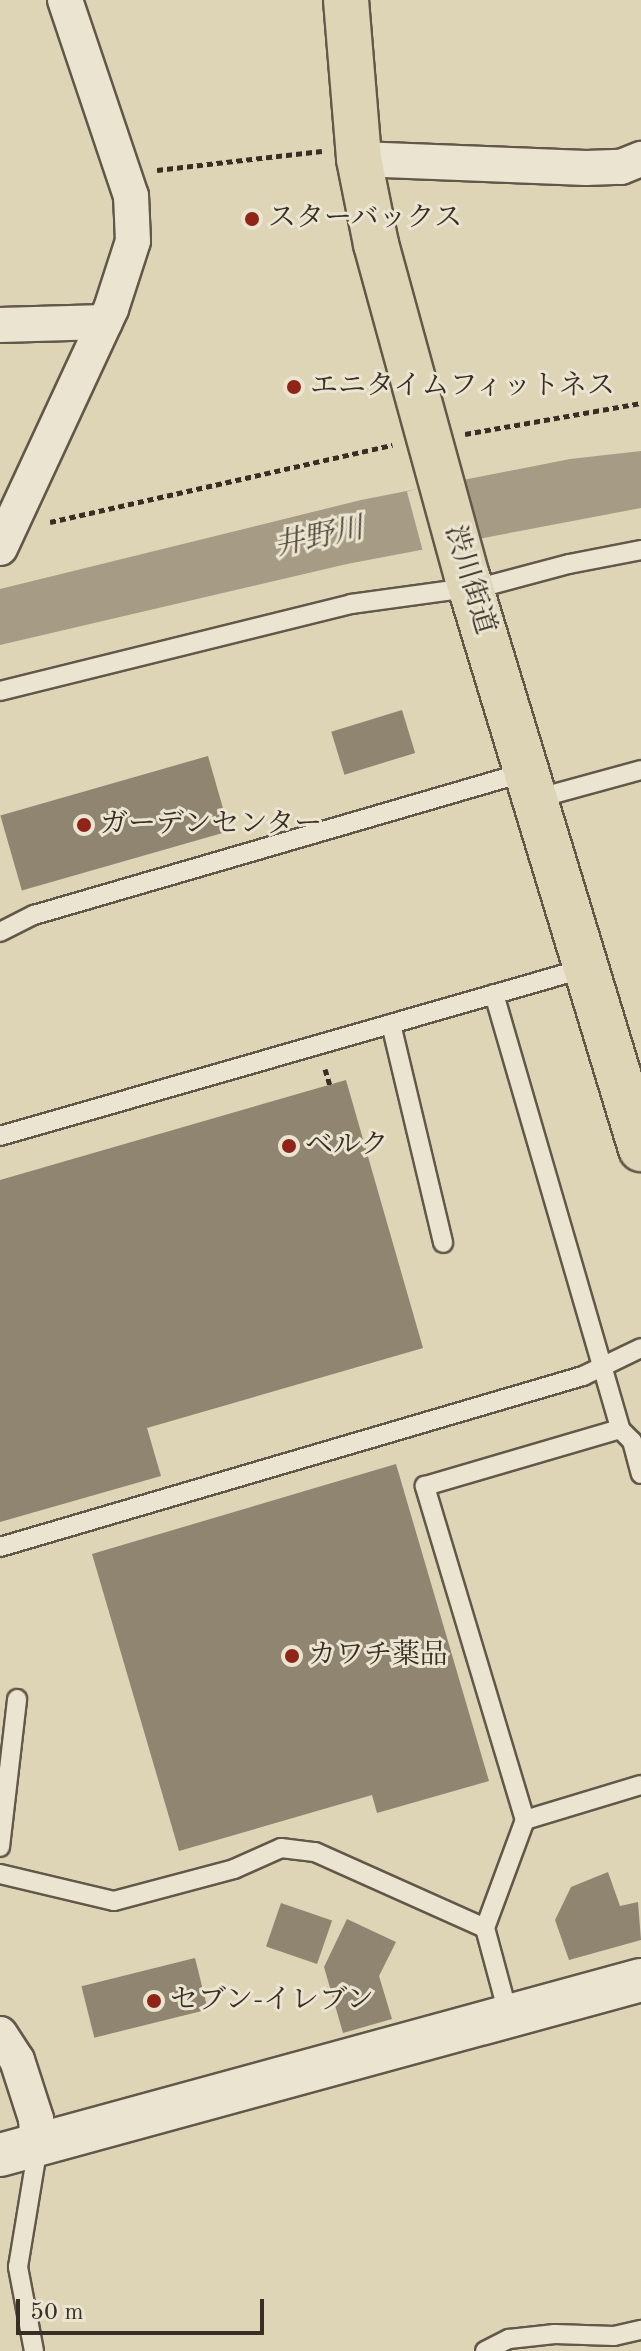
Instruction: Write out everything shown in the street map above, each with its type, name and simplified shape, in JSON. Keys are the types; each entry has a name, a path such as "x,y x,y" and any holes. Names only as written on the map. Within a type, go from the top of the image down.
{"main road":[{"name":"渋川街道","path":"346,0 347,155 376,244 469,582 641,1149"}],"street":[{"path":"0,548 105,322 125,275 133,241 131,196 65,0"},
{"path":"347,155 586,168 621,167 641,159"},
{"path":"0,325 105,322"},
{"path":"19,2150 641,1980"},
{"path":"0,2034 17,2060 36,2119 19,2150"}],"lane":[{"path":"0,691 351,604 641,550"},
{"path":"0,932 34,915 354,822 530,785 641,770"},
{"path":"0,1136 586,967"},
{"path":"494,994 620,1429 632,1441 641,1474"},
{"path":"391,1024 443,1243"},
{"path":"0,1547 583,1376 641,1348"},
{"path":"509,2017 485,1928 525,1820 425,1486 620,1429"},
{"path":"0,1847 17,1699"},
{"path":"525,1820 641,1785"},
{"path":"0,1874 114,1901 234,1869 281,1848 315,1852 485,1928"},
{"path":"19,2150 18,2267 34,2351"},
{"path":"485,2351 509,2339 555,2334 614,2336 641,2330"}],"path":[{"path":"147,171 347,155"},
{"path":"41,524 212,483 641,403"},
{"path":"325,1069 330,1085"}],"water":[{"name":"井野川","path":"641,451 641,508 347,564 0,645 0,589 361,500 570,459"}],"pier":[{"path":"461,477 479,543 425,557 407,491"}],"building":[{"path":"402,710 415,753 344,775 331,732"},
{"path":"208,756 229,831 22,891 0,816"},
{"path":"346,1080 423,1348 147,1428 161,1476 0,1522 0,1180"},
{"path":"396,1464 489,1781 377,1813 372,1795 179,1851 92,1554"},
{"path":"608,1872 620,1906 638,1902 641,1940 569,1960 555,1920 571,1887"},
{"path":"281,1903 332,1921 317,1964 266,1946"},
{"path":"347,1919 396,1942 379,1976 392,2019 343,2033 324,1967"},
{"path":"195,1958 208,2009 94,2038 81,1986"}],"place":[{"name":"スターバックス","path":"252,219"},
{"name":"エニタイムフィットネス","path":"294,387"},
{"name":"ガーデンセンター","path":"84,825"},
{"name":"ベルク","path":"289,1146"},
{"name":"カワチ薬品","path":"292,1656"},
{"name":"セブン-イレブン","path":"154,2001"}]}
